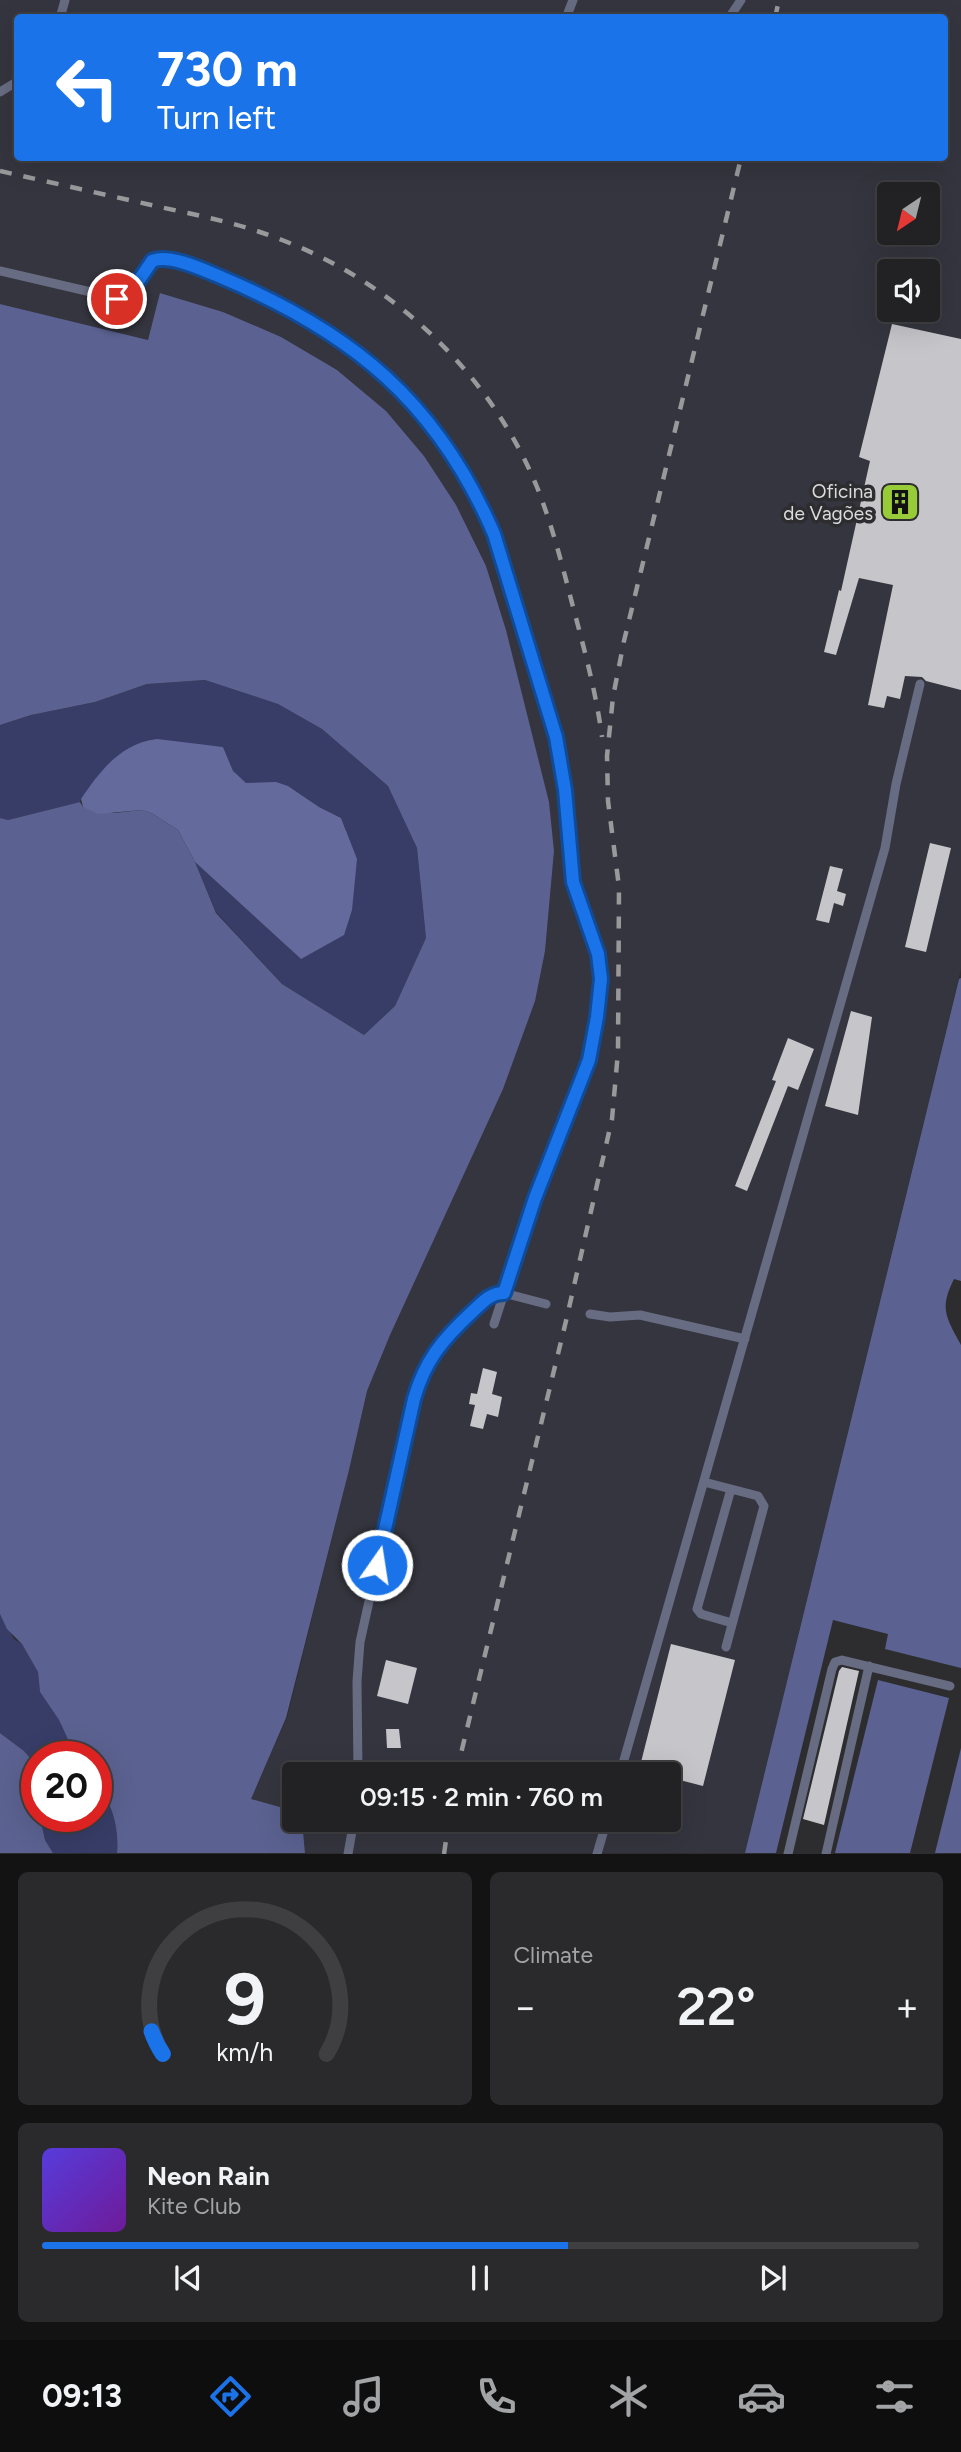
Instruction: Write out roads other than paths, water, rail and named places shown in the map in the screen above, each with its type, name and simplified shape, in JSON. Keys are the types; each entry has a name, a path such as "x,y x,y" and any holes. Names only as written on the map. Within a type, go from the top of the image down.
{"lane":[{"path":"0,271 121,299 129,295 152,261 165,258 217,276 274,302 348,345 389,379 458,461 483,509 494,534 556,737 565,790 573,882 598,954 601,979 589,1060 535,1198 494,1324"},
{"path":"623,1762 885,848 896,783 920,684"},
{"path":"358,1762 357,1681 360,1642 418,1387 429,1362 445,1337 491,1295 504,1293 546,1304"},
{"path":"590,1314 610,1317 635,1314 745,1339"},
{"path":"704,1482 758,1496 764,1506 726,1647"},
{"path":"730,1489 697,1609 701,1614 733,1623"},
{"path":"788,1853 833,1665 842,1660 950,1686"},
{"path":"825,1853 869,1666"},
{"path":"348,1853 352,1832"},
{"path":"597,1853 603,1832"}],"railway":[{"path":"776,14 779,0"},
{"path":"459,1762 612,1119 618,1052 619,887 608,801 607,756 613,697 624,641 740,161"},
{"path":"0,171 221,221 282,240 324,258 363,281 435,338 466,371 494,407 537,487 581,637 602,737"},
{"path":"444,1854 447,1832"}],"place":[{"name":"Oficina de Vagões","path":"900,502"}]}
